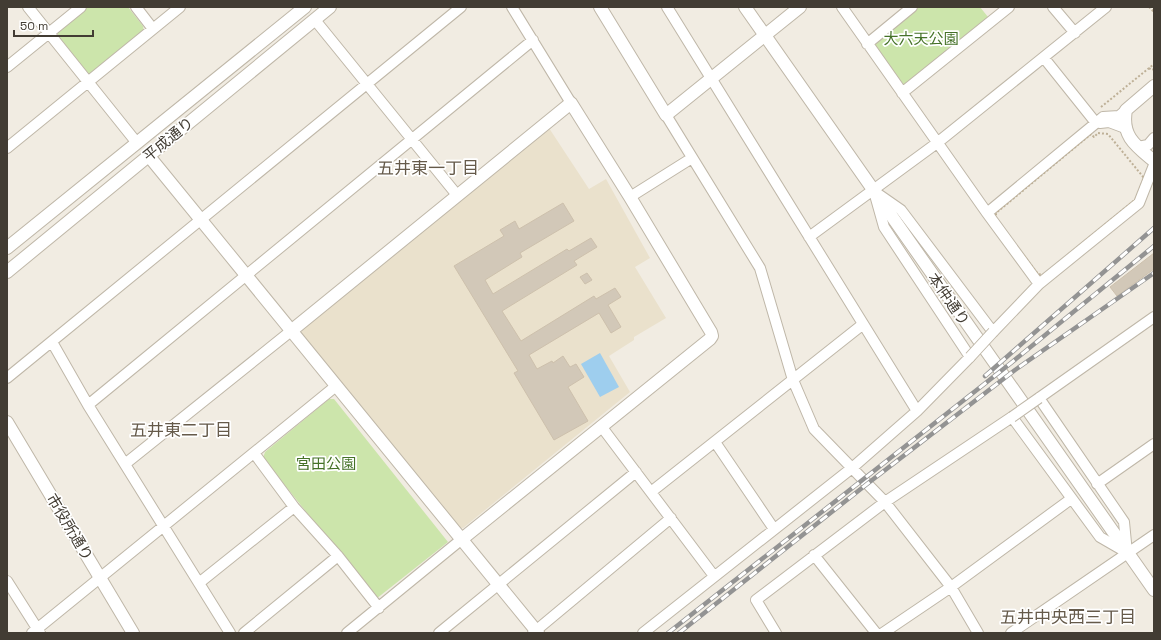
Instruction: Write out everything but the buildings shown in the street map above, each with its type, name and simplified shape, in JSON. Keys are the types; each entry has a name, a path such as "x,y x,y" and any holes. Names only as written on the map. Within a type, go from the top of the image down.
{"street":[{"path":"28,7 137,143"},
{"path":"7,67 48,32 81,7"},
{"path":"136,7 154,29"},
{"path":"7,148 180,7"},
{"name":"平成通り","path":"7,248 305,7"},
{"name":"平成通り","path":"7,272 330,7"},
{"path":"7,378 462,7"},
{"path":"348,633 712,336 630,197 512,7"},
{"path":"600,7 760,268 793,380 814,429 885,502 951,587 978,633"},
{"path":"667,7 916,411"},
{"name":"本仲通り","path":"745,7 1154,590"},
{"path":"666,115 800,7"},
{"path":"842,7 937,143 991,213 1039,284"},
{"path":"867,44 912,7"},
{"path":"902,93 1009,7"},
{"path":"1053,7 1075,33"},
{"path":"809,238 937,143 1106,7"},
{"path":"315,20 457,195"},
{"path":"88,404 533,40"},
{"path":"1044,58 1096,123"},
{"path":"991,213 1103,117 1118,116 1154,86"},
{"path":"125,464 571,103"},
{"path":"1126,110 1125,128 1132,141 1154,161"},
{"path":"1096,123 1109,122 1125,128"},
{"path":"1138,147 1148,145 1154,138"},
{"path":"148,155 462,539 536,632 671,518"},
{"path":"630,197 692,158"},
{"path":"643,633 852,468 916,411 1039,284 1139,203 1154,165"},
{"path":"873,191 901,210 993,332"},
{"path":"873,191 884,227 970,356"},
{"path":"776,633 756,600 885,502 1012,417 1154,317"},
{"path":"651,492 862,325"},
{"path":"52,342 88,404 230,633"},
{"path":"7,580 36,632 100,577 336,386"},
{"path":"1039,398 1124,522 1127,553"},
{"path":"1012,417 1100,537 1127,553"},
{"name":"市役所通り","path":"7,422 133,633"},
{"path":"601,426 714,576"},
{"path":"716,442 774,529"},
{"path":"1097,484 1154,444"},
{"path":"254,452 294,507 338,556 379,608"},
{"path":"439,633 636,472"},
{"path":"883,633 951,587 1071,499"},
{"path":"199,583 294,507"},
{"path":"1011,633 1154,535"},
{"path":"244,633 338,556"},
{"path":"814,556 876,633"}],"path":[{"path":"1150,7 1154,12"},
{"path":"1100,107 1154,64"},
{"path":"1149,68 1152,70 1154,69"},
{"path":"1091,134 1094,136 1098,134 1108,134 1144,178 1136,199 1044,275 1038,274 991,213 1091,134"}],"shaded area":[{"path":"549,128 589,189 606,179 650,258 635,267 666,318 634,337 634,340 609,356 630,392 463,528 456,527 302,338 302,327"}],"green space":[{"path":"87,7 128,7 143,26 144,32 92,75 88,74 58,38 58,30"},
{"name":"大六天公園","path":"919,7 980,7 988,17 904,85 874,45"},
{"name":"宮田公園","path":"329,399 334,399 448,542 376,599 263,458 265,452"}],"water":[{"path":"600,353 619,387 600,397 581,364"}],"railway":[{"path":"985,376 1154,228"},
{"path":"668,633 1011,363 1154,246"},
{"path":"679,633 867,484 1015,370 1154,273"}],"district":[{"name":"五井東一丁目","path":"428,168"},
{"name":"五井東二丁目","path":"181,430"},
{"name":"五井中央西三丁目","path":"1068,617"}]}
